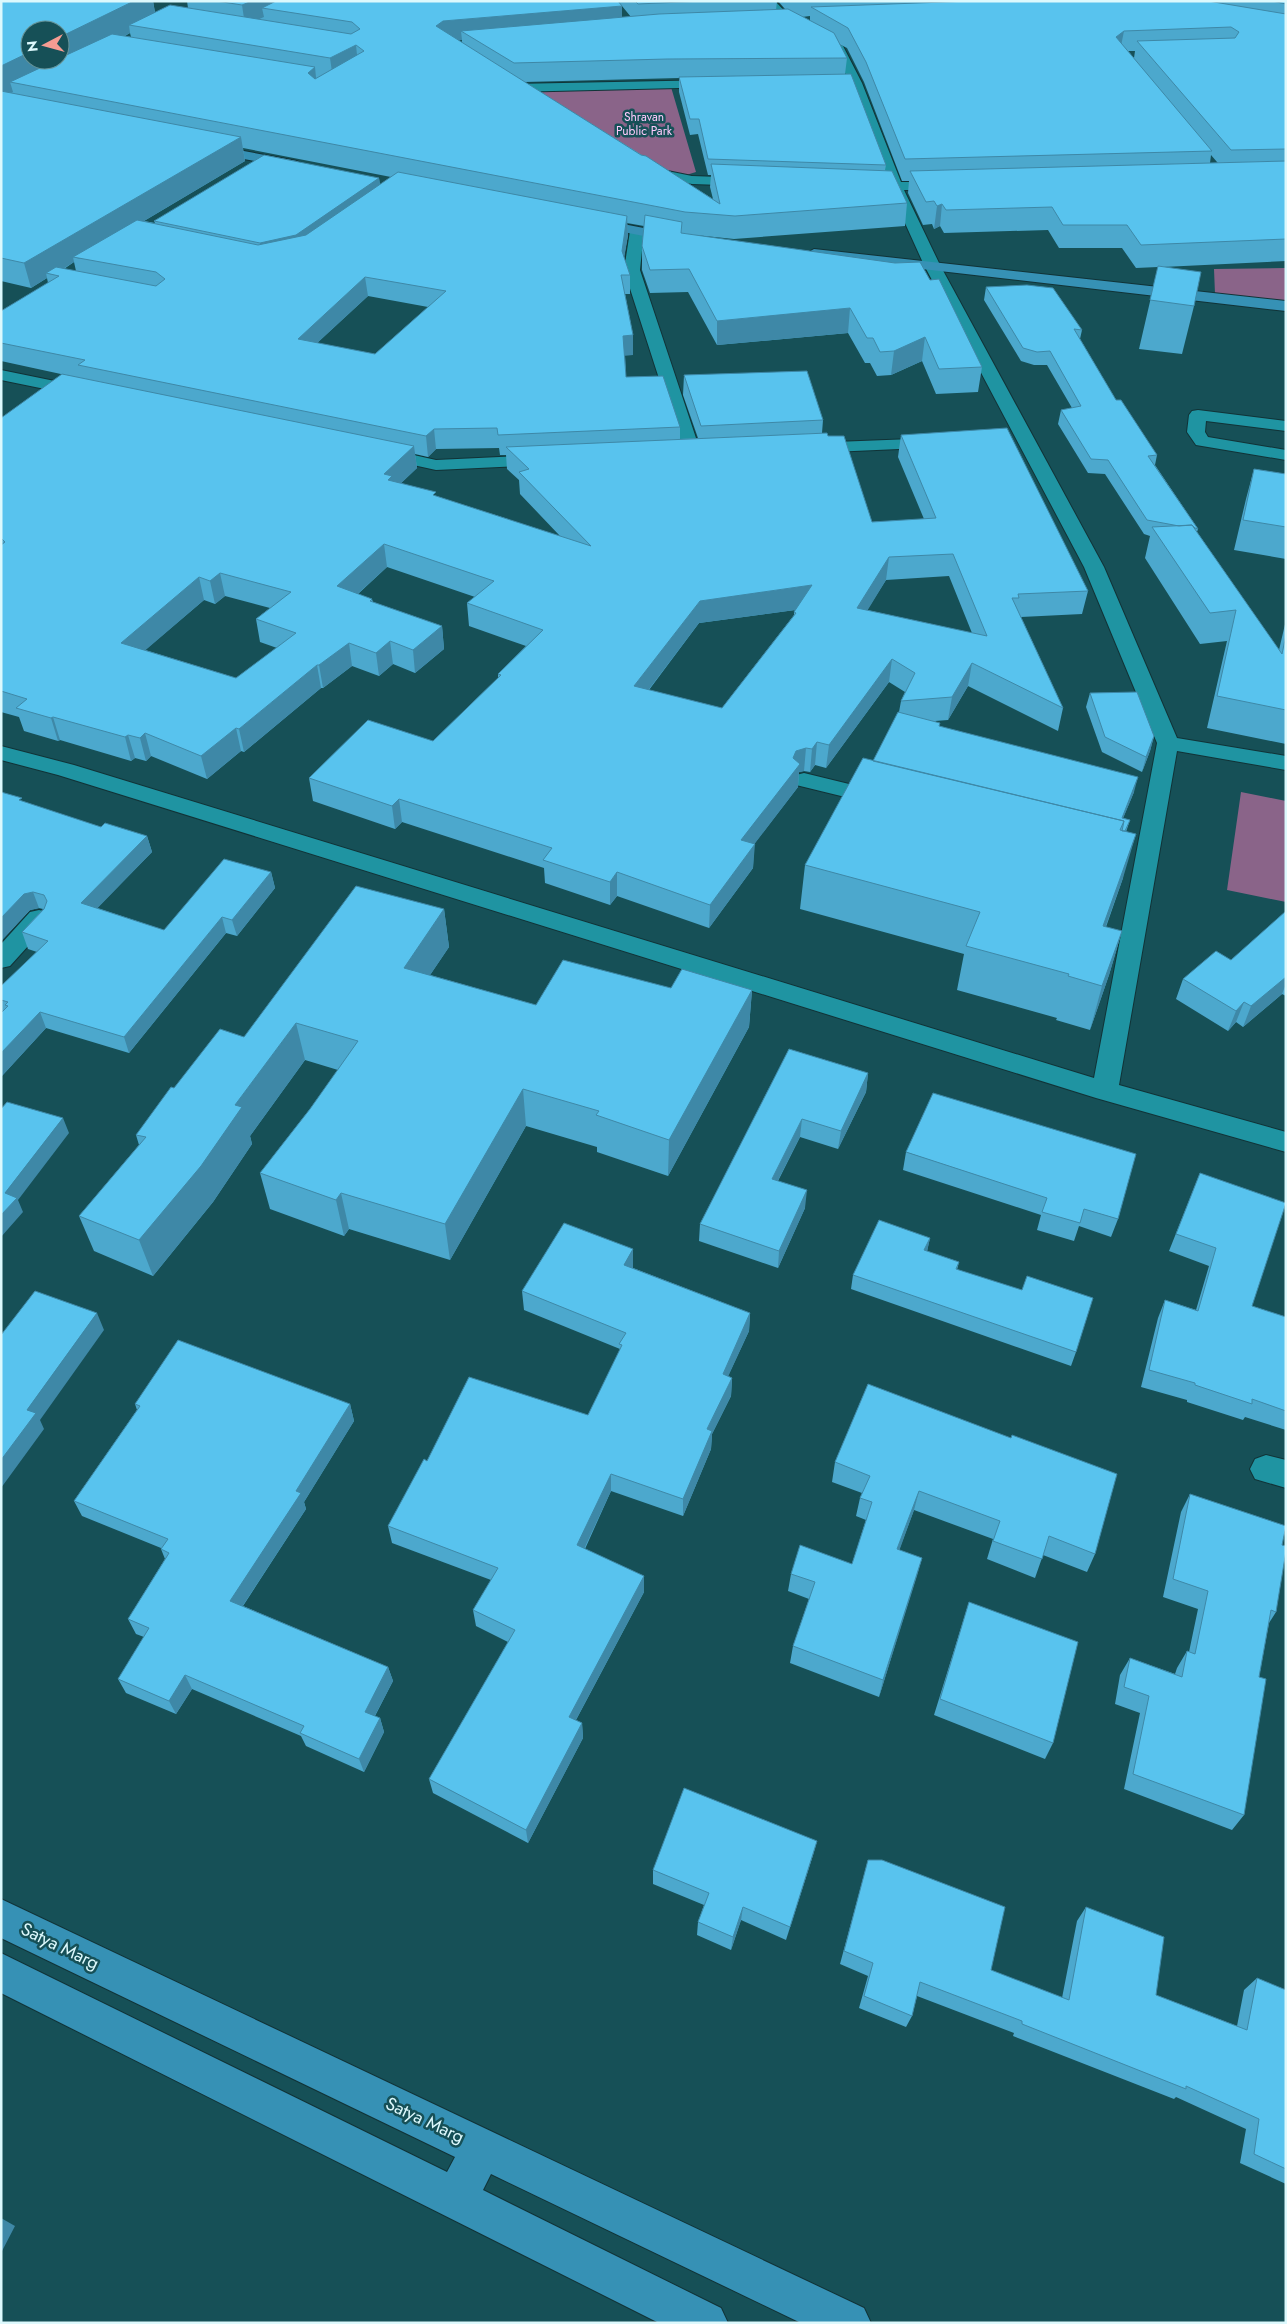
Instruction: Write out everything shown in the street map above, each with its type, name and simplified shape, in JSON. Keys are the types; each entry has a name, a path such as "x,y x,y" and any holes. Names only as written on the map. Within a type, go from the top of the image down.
{"street":[{"path":"768,1 790,23 839,49 856,83 896,187 932,265 1094,567 1139,670 1168,743 1137,861 1106,1091"},
{"path":"770,24 817,22"},
{"path":"837,83 856,83"},
{"path":"533,102 506,85 732,84"},
{"path":"196,146 309,168"},
{"path":"245,168 261,159"},
{"path":"630,161 647,172 692,180 760,182"},
{"path":"847,185 896,187 955,185"},
{"path":"578,220 694,241"},
{"path":"638,231 632,270 701,452 673,454"},
{"path":"803,252 1286,306"},
{"path":"1,375 98,395"},
{"path":"1284,455 1202,441 1196,432 1198,415 1286,426"},
{"path":"1007,440 1027,439"},
{"path":"788,449 958,442"},
{"path":"360,448 436,465 564,459"},
{"path":"1168,743 1286,763"},
{"path":"1,752 66,770 1106,1091 1286,1142"},
{"path":"804,780 899,803"},
{"path":"1,960 39,918"},
{"name":"Satya Marg","path":"1,1918 849,2323"},
{"path":"1,1972 706,2323"},
{"path":"456,2198 483,2147"}],"green space":[{"name":"Shravan Public Park","path":"671,87 696,172 683,176 651,170 520,90"},
{"path":"1286,268 1286,301 1215,294 1214,269"},
{"path":"1241,792 1286,801 1286,902 1227,890"}],"building":[{"path":"1,1 134,1 70,32 70,20 20,20 20,57 1,66"},
{"path":"216,1 252,1 242,5"},
{"path":"276,1 618,1 622,6 443,21 436,26 720,204 711,164 892,171 907,203 735,216 685,212 10,82 36,70 70,70 70,53 112,34 315,67 308,73 315,79 364,51 356,45 330,58 129,25 170,5 351,34 360,29 352,22 262,8"},
{"path":"635,1 703,1 638,4"},
{"path":"971,1 1208,1 1286,14 1286,149 1231,150 1137,41 1235,38 1239,32 1231,27 1124,31 1116,37 1212,151 905,159 866,62 848,28 811,7"},
{"path":"1272,1 1286,1 1286,4"},
{"path":"788,9 834,33 847,58 667,59 514,63 461,31 659,14"},
{"path":"851,74 886,165 708,159 699,119 690,119 679,77"},
{"path":"1,91 241,137 24,263 1,258"},
{"path":"264,155 379,178 296,235 260,243 154,221"},
{"path":"1286,161 1286,239 1141,245 1127,225 1063,225 1052,207 946,210 942,204 937,206 934,201 926,202 910,171"},
{"path":"398,172 627,216 622,251 630,275 621,275 633,335 623,336 626,377 663,376 680,427 498,435 497,428 434,429 426,436 78,365 85,360 1,343 1,311 59,276 46,273 56,267 156,286 165,279 156,272 73,257 137,220 258,245 306,235","holes":["365,277 446,291 375,354 298,339"]},
{"path":"645,215 682,222 681,233 895,263 920,262 930,280 939,279 982,367 939,369 925,337 894,351 880,352 873,338 867,338 850,308 717,321 689,269 650,270 642,246"},
{"path":"1158,266 1201,272 1194,306 1150,300"},
{"path":"1027,285 1053,288 1082,330 1074,329 1116,400 1121,400 1157,455 1148,456 1198,529 1192,525 1179,526 1147,520 1108,460 1091,459 1061,410 1081,406 1050,351 1037,352 1023,348 986,287"},
{"path":"807,371 823,420 701,426 684,375"},
{"path":"62,374 414,446 384,474 392,476 388,480 436,492 433,495 591,546 519,472 529,469 506,447 827,433 828,436 844,436 872,522 936,518 901,435 1007,428 1088,591 1018,594 1019,598 1012,598 1063,708 972,663 952,697 901,701 915,673 892,659 829,745 817,742 812,749 806,748 796,751 793,758 800,764 741,840 755,844 710,905 617,872 610,882 543,860 552,848 399,799 392,806 309,778 368,720 433,741 501,675 498,674 543,630 467,603 494,581 384,544 337,586 372,599 370,601 442,626 413,650 390,641 376,653 349,643 317,665 239,729 236,728 201,756 145,733 140,738 128,735 125,737 16,708 27,699 1,691 1,545 5,542 1,538 1,418","holes":["953,554 987,636 857,608 889,557","220,573 291,592 256,619 296,633 236,678 121,643 199,577 210,581","812,585 794,612 796,613 722,708 634,686 700,601"]},
{"path":"1254,469 1286,474 1286,527 1243,520"},
{"path":"1192,525 1282,654 1286,635 1286,710 1217,696 1236,610 1210,613 1152,527"},
{"path":"1137,692 1154,736 1146,757 1105,737 1090,693"},
{"path":"898,712 940,723 939,726 1138,777 1122,818 1130,820 1125,831 1122,831 1124,821 873,761"},
{"path":"863,758 1124,821 1120,830 1136,834 1103,926 1122,931 1102,986 1068,976 1069,974 966,946 980,912 805,865"},
{"path":"1,792 22,798 19,800 101,827 105,823 147,836 81,903 164,930 224,859 271,872 232,920 222,917 124,1037 40,1012 1,1053 1,1013 8,1006 5,1005 8,1002 1,1000 1,986 48,941 22,932 44,909 47,901 44,895 33,892 24,894 1,918"},
{"path":"356,886 444,909 404,968 536,1005 563,960 671,988 682,969 752,990 669,1140 596,1115 599,1111 523,1089 445,1224 341,1193 336,1200 260,1173 310,1109 358,1041 296,1023 235,1105 242,1107 201,1166 139,1240 79,1216 146,1137 136,1135 171,1087 174,1088 220,1029 244,1037"},
{"path":"1286,911 1286,977 1251,1006 1244,1002 1236,1011 1183,979 1216,951 1231,960"},
{"path":"789,1049 868,1073 841,1131 802,1119 772,1179 807,1190 779,1251 700,1224"},
{"path":"933,1093 1136,1154 1118,1219 1084,1209 1080,1223 1042,1212 1047,1198 906,1152"},
{"path":"7,1102 63,1118 5,1193 17,1198 1,1215 1,1109"},
{"path":"1200,1173 1286,1203 1252,1306 1286,1317 1286,1411 1252,1399 1252,1404 1195,1385 1195,1383 1149,1370 1165,1300 1198,1311 1216,1248 1176,1234"},
{"path":"879,1220 930,1238 924,1250 959,1262 956,1269 1022,1290 1027,1276 1093,1298 1076,1352 853,1275"},
{"path":"564,1223 633,1249 624,1265 750,1313 723,1374 732,1378 707,1429 712,1431 683,1499 611,1474 577,1545 644,1576 569,1717 582,1723 526,1830 429,1779 515,1630 473,1610 498,1568 388,1526 424,1459 427,1461 469,1377 588,1415 622,1345 619,1344 626,1333 522,1291"},
{"path":"35,1291 97,1313 27,1410 36,1413 1,1460 1,1335"},
{"path":"178,1340 350,1404 296,1491 301,1493 230,1601 388,1667 365,1712 380,1718 359,1759 300,1733 304,1726 185,1675 169,1701 118,1679 149,1628 128,1619 169,1553 161,1549 168,1539 74,1501 140,1406 135,1404"},
{"path":"868,1384 1011,1438 1012,1435 1117,1474 1095,1554 1049,1536 1042,1559 993,1541 1000,1521 919,1491 897,1549 922,1558 883,1680 793,1646 815,1582 791,1574 800,1545 852,1564 872,1502 860,1498 870,1476 835,1462"},
{"path":"1190,1494 1286,1526 1282,1545 1286,1546 1286,1551 1276,1612 1271,1610 1259,1677 1266,1679 1244,1815 1133,1774 1149,1696 1124,1687 1130,1658 1182,1677 1187,1651 1195,1654 1208,1591 1173,1579"},
{"path":"969,1602 1078,1642 1053,1743 940,1699"},
{"path":"684,1788 817,1841 790,1927 743,1907 733,1937 698,1922 709,1893 653,1870"},
{"path":"868,1860 882,1860 1005,1907 991,1970 1069,2000 1086,1907 1164,1937 1156,1995 1247,2030 1257,1978 1286,1990 1286,2169 1254,2154 1259,2119 1186,2086 1186,2089 1022,2024 1022,2021 920,1982 912,2016 864,1996 873,1963 844,1951"}]}
